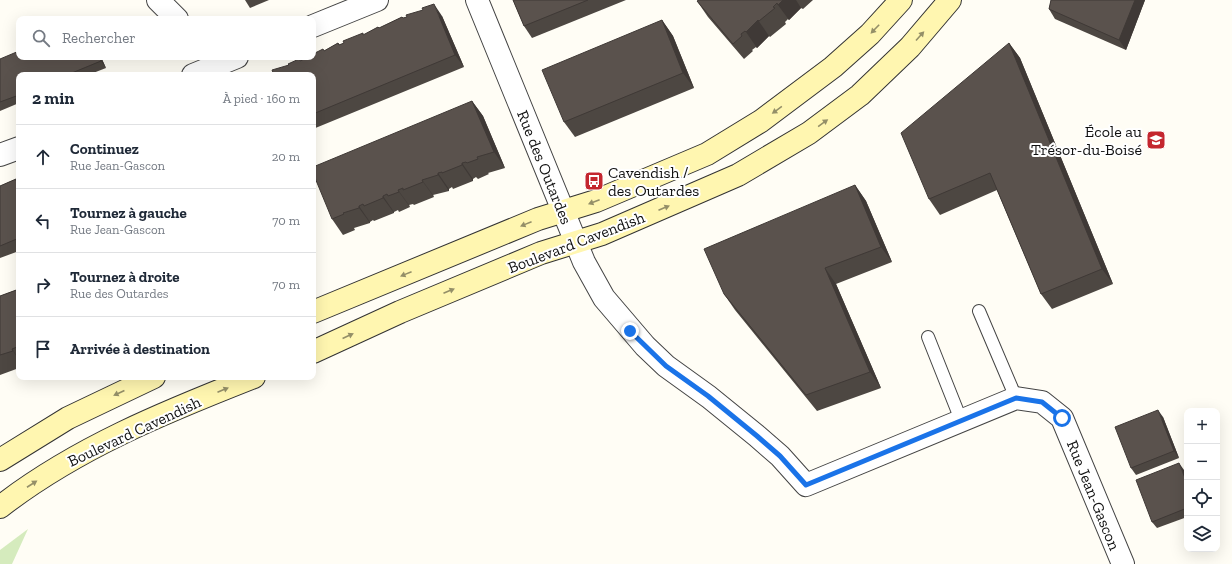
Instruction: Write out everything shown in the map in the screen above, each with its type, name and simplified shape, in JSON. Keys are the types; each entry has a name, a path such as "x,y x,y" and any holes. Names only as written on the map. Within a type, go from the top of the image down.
{"main road":[{"name":"Boulevard Cavendish","path":"316,311 538,220 603,198 707,154 781,107 833,67 870,34 901,0"},
{"name":"Boulevard Cavendish","path":"316,351 400,312 542,253 602,234 723,183 771,157 809,132 860,95 888,70 915,42 950,0"},
{"path":"0,460 68,418 148,380"},
{"name":"Boulevard Cavendish","path":"0,507 45,475 101,443 247,380"}],"street":[{"path":"158,0 174,16"},
{"path":"316,25 377,0"},
{"name":"Rue des Outardes","path":"477,0 563,212 592,279 604,298 645,346 666,366 708,396 757,436 780,456 806,485 961,420"},
{"path":"198,68 226,60"},
{"path":"0,156 16,149"},
{"path":"961,420 1016,398"},
{"name":"Rue Jean-Gascon","path":"1016,398 1042,402 1062,418 1123,564"}],"lane":[{"path":"979,311 1016,398"},
{"path":"928,337 961,420"}],"green space":[{"path":"28,529 12,564 0,564 0,550"}],"building":[{"path":"513,0 588,0 524,26"},
{"path":"783,0 778,5 777,3 773,7 775,8 759,21 758,20 746,32 745,31 741,34 742,36 733,44 697,1"},
{"path":"1051,0 1135,0 1119,40 1049,9"},
{"path":"434,4 455,55 316,113 316,72 273,72 272,70 289,65 288,64 297,60 316,60 316,52 323,49 324,51 338,43 339,45 344,43 343,41 363,33 363,35 402,17 407,17 406,15 423,10 422,8"},
{"path":"662,20 683,73 564,122 542,70"},
{"path":"1009,43 1102,269 1041,294 990,173 929,199 901,133"},
{"path":"16,52 16,60 101,61 74,72 16,72 16,96 0,102 0,59"},
{"path":"472,101 494,152 477,157 478,159 467,163 462,163 462,165 442,173 438,173 438,175 422,180 423,182 403,190 403,188 398,190 399,192 388,196 387,194 383,196 383,198 364,206 363,204 359,206 359,208 343,213 344,214 332,219 316,180 316,166"},
{"path":"16,179 16,239 0,246 0,186"},
{"path":"855,185 881,247 825,268 870,372 806,395 724,294 704,249"},
{"path":"16,290 16,347 12,349 13,351 0,355 0,296"},
{"path":"1158,410 1174,451 1131,468 1115,427"},
{"path":"1179,463 1184,476 1184,509 1152,522 1136,480"}],"place":[{"name":"École au Trésor-du-Boisé","path":"1156,140"},
{"name":"Cavendish / des Outardes","path":"594,181"}],"route":[{"path":"630,331 666,366 708,396 780,456 806,485 1016,398 1042,402 1062,418"}]}
